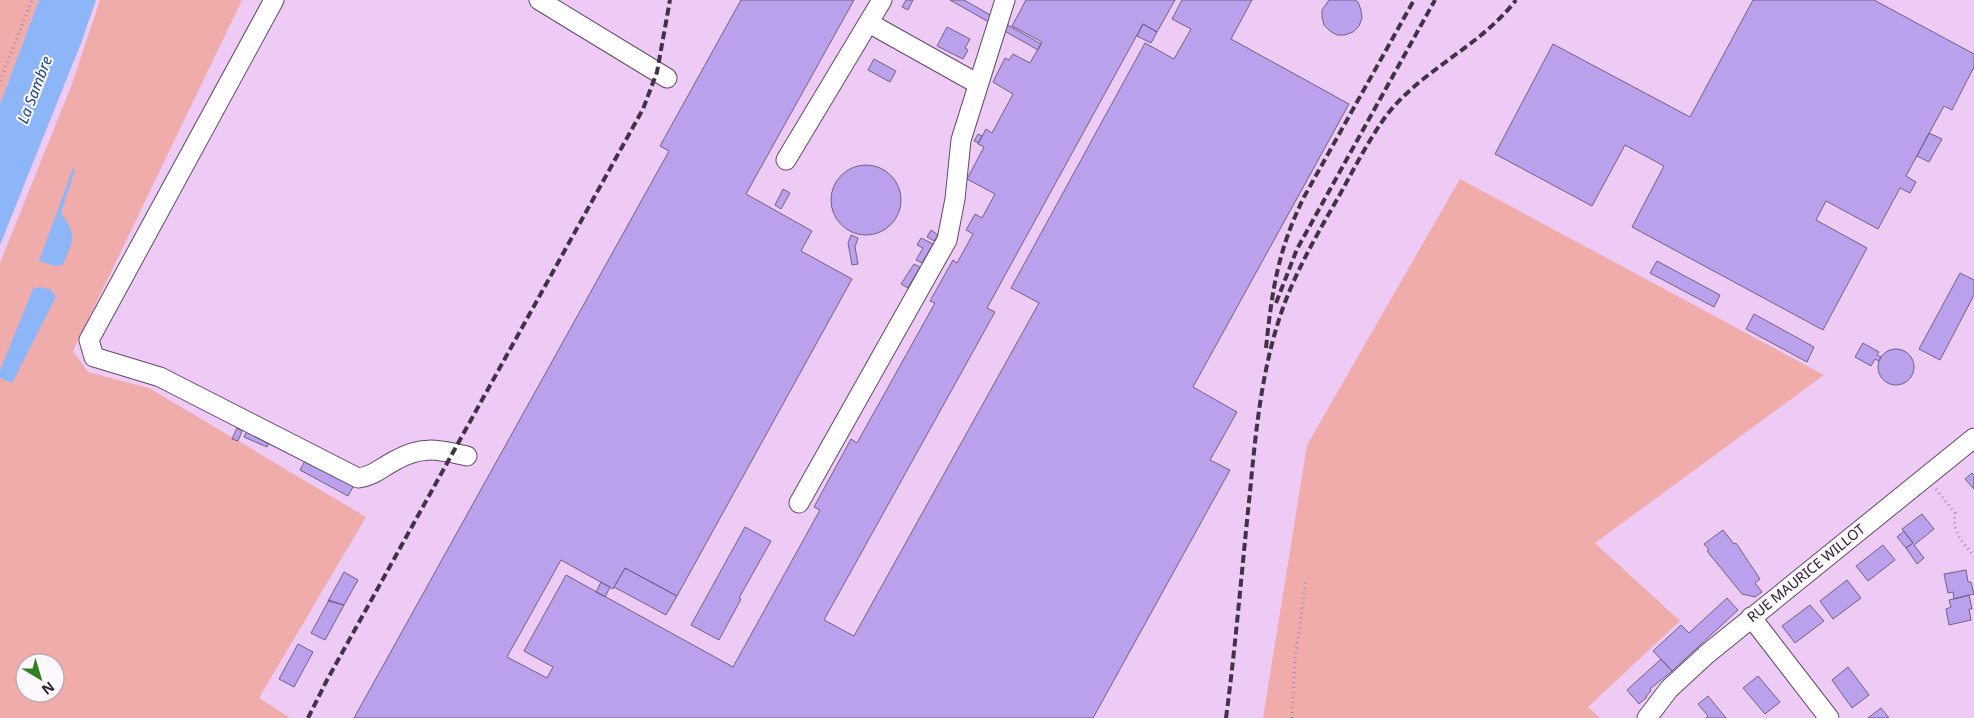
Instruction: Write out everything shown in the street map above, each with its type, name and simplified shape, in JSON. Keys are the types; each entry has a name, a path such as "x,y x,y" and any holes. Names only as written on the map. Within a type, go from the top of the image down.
{"street":[{"path":"274,0 89,340 94,357 160,377 358,478 369,477 394,460 421,450 435,449 467,456"},
{"path":"539,0 667,78"},
{"path":"786,160 882,0"},
{"path":"799,503 947,240 955,199 961,140 1005,0"},
{"path":"869,23 978,84"},
{"name":"RUE MAURICE WILLOT","path":"1647,718 1669,689 1751,617 1974,438"},
{"path":"1751,617 1829,718"}],"path":[{"path":"0,81 32,0"},
{"path":"1926,477 1955,513 1954,524 1959,537 1974,556"},
{"path":"1292,718 1295,660 1306,580"}],"shaded area":[{"path":"0,0 39,0 0,104"},
{"path":"100,0 242,0 73,351 88,372 149,388 366,517 259,698 290,718 0,718 0,263 72,84"},
{"path":"1460,179 1824,375 1595,543 1680,621 1588,707 1600,718 1263,718 1307,445"}],"water":[{"name":"La Sambre","path":"39,0 96,0 81,43 0,245 0,104"},
{"path":"73,168 75,170 61,213 72,233 71,244 63,265 55,266 39,261"},
{"path":"39,287 50,289 56,297 12,383 0,378 0,370 33,289"}],"building":[{"path":"741,0 854,0 746,194 812,231 801,251 852,279 677,596 625,568 613,589 561,560 507,657 547,678 553,667 524,651 566,575 733,667 820,510 814,507 851,439 857,443 935,303 930,301 953,260 957,263 973,234 966,230 975,214 982,218 995,194 967,179 984,147 978,144 986,129 992,133 1013,94 993,82 1005,58 1009,60 1013,54 1030,63 1042,42 1012,26 1026,0 1175,0 1157,32 1143,24 987,308 995,312 824,620 854,636 1039,303 1011,288 1145,43 1174,59 1191,29 1172,19 1182,0 1252,0 1231,39 1349,104 1193,387 1237,412 1210,460 1230,470 1093,718 354,718 669,151 660,146"},
{"path":"906,0 913,0 908,10 902,7"},
{"path":"950,0 964,0 1041,44 1038,50"},
{"path":"1329,0 1355,0 1358,2 1362,18 1359,26 1353,32 1337,35 1324,25 1322,10"},
{"path":"1753,0 1874,0 1974,54 1974,67 1952,110 1944,106 1906,176 1916,182 1910,193 1900,188 1878,229 1826,201 1816,220 1867,248 1823,330 1632,227 1664,166 1625,145 1592,206 1495,154 1553,44 1690,117"},
{"path":"1143,24 1157,32 1151,43 1137,36"},
{"path":"947,27 970,39 965,48 968,50 963,59 937,46"},
{"path":"874,59 896,71 890,82 868,70"},
{"path":"1929,133 1942,139 1929,162 1917,156"},
{"path":"978,134 982,136 978,143 974,141"},
{"path":"866,165 879,168 891,175 898,187 901,200 898,213 891,225 879,232 866,235 853,232 841,225 834,213 831,200 834,187 841,175 853,168"},
{"path":"783,189 790,193 781,209 775,205"},
{"path":"931,230 938,235 934,241 927,237"},
{"path":"851,235 858,238 855,247 858,264 852,265 848,243"},
{"path":"921,238 933,244 922,263 916,260 923,248 917,245"},
{"path":"1657,261 1720,295 1714,307 1650,273"},
{"path":"914,264 920,267 908,288 901,284"},
{"path":"1960,273 1974,280 1974,295 1940,360 1919,349"},
{"path":"1754,314 1814,347 1807,362 1746,329"},
{"path":"1863,343 1879,352 1877,355 1881,357 1879,361 1875,359 1871,366 1855,357"},
{"path":"1896,349 1903,350 1909,354 1913,360 1913,374 1909,380 1903,384 1896,385 1889,384 1883,380 1879,374 1878,367 1879,360 1883,354 1889,350"},
{"path":"237,428 242,431 238,441 232,439"},
{"path":"247,431 270,440 267,447 244,437"},
{"path":"306,459 354,485 348,496 300,470"},
{"path":"1972,473 1974,475 1974,489 1965,479"},
{"path":"1922,514 1934,529 1914,545 1924,558 1917,564 1906,548 1913,543 1902,529"},
{"path":"745,527 771,541 739,598 741,599 719,640 691,625"},
{"path":"1723,530 1734,544 1736,543 1760,579 1755,583 1762,592 1755,597 1742,594 1707,551 1709,550 1704,544"},
{"path":"1904,531 1913,543 1906,548 1897,537"},
{"path":"1883,545 1895,560 1868,581 1856,566"},
{"path":"625,568 677,596 666,615 614,587"},
{"path":"1966,570 1968,582 1971,582 1974,594 1954,599 1953,592 1948,593 1944,574"},
{"path":"344,572 358,580 344,605 328,601"},
{"path":"1847,580 1861,598 1833,619 1820,601"},
{"path":"601,582 610,587 605,597 596,592"},
{"path":"1969,595 1972,609 1969,609 1971,620 1949,625 1946,609 1951,607 1949,600"},
{"path":"1727,598 1738,610 1672,671 1653,651 1681,625 1689,633"},
{"path":"329,600 344,605 325,640 311,633"},
{"path":"1810,605 1824,621 1795,643 1782,626"},
{"path":"298,644 313,652 294,687 279,679"},
{"path":"1661,659 1672,671 1650,689 1651,691 1647,697 1639,704 1627,690"},
{"path":"1848,667 1869,695 1852,708 1832,680"},
{"path":"1758,676 1780,702 1765,714 1743,688"},
{"path":"1708,696 1726,718 1706,718 1708,716 1698,704"},
{"path":"1881,708 1889,718 1868,718"}],"railway":[{"path":"308,718 327,680 643,109 657,72 670,0"},
{"path":"1266,348 1274,289 1282,253 1295,216 1414,0"},
{"path":"1276,303 1297,249 1435,0"},
{"path":"1226,718 1261,397 1270,351 1284,305 1316,236 1367,145 1386,116 1400,99 1486,31 1502,17 1516,0"}]}
